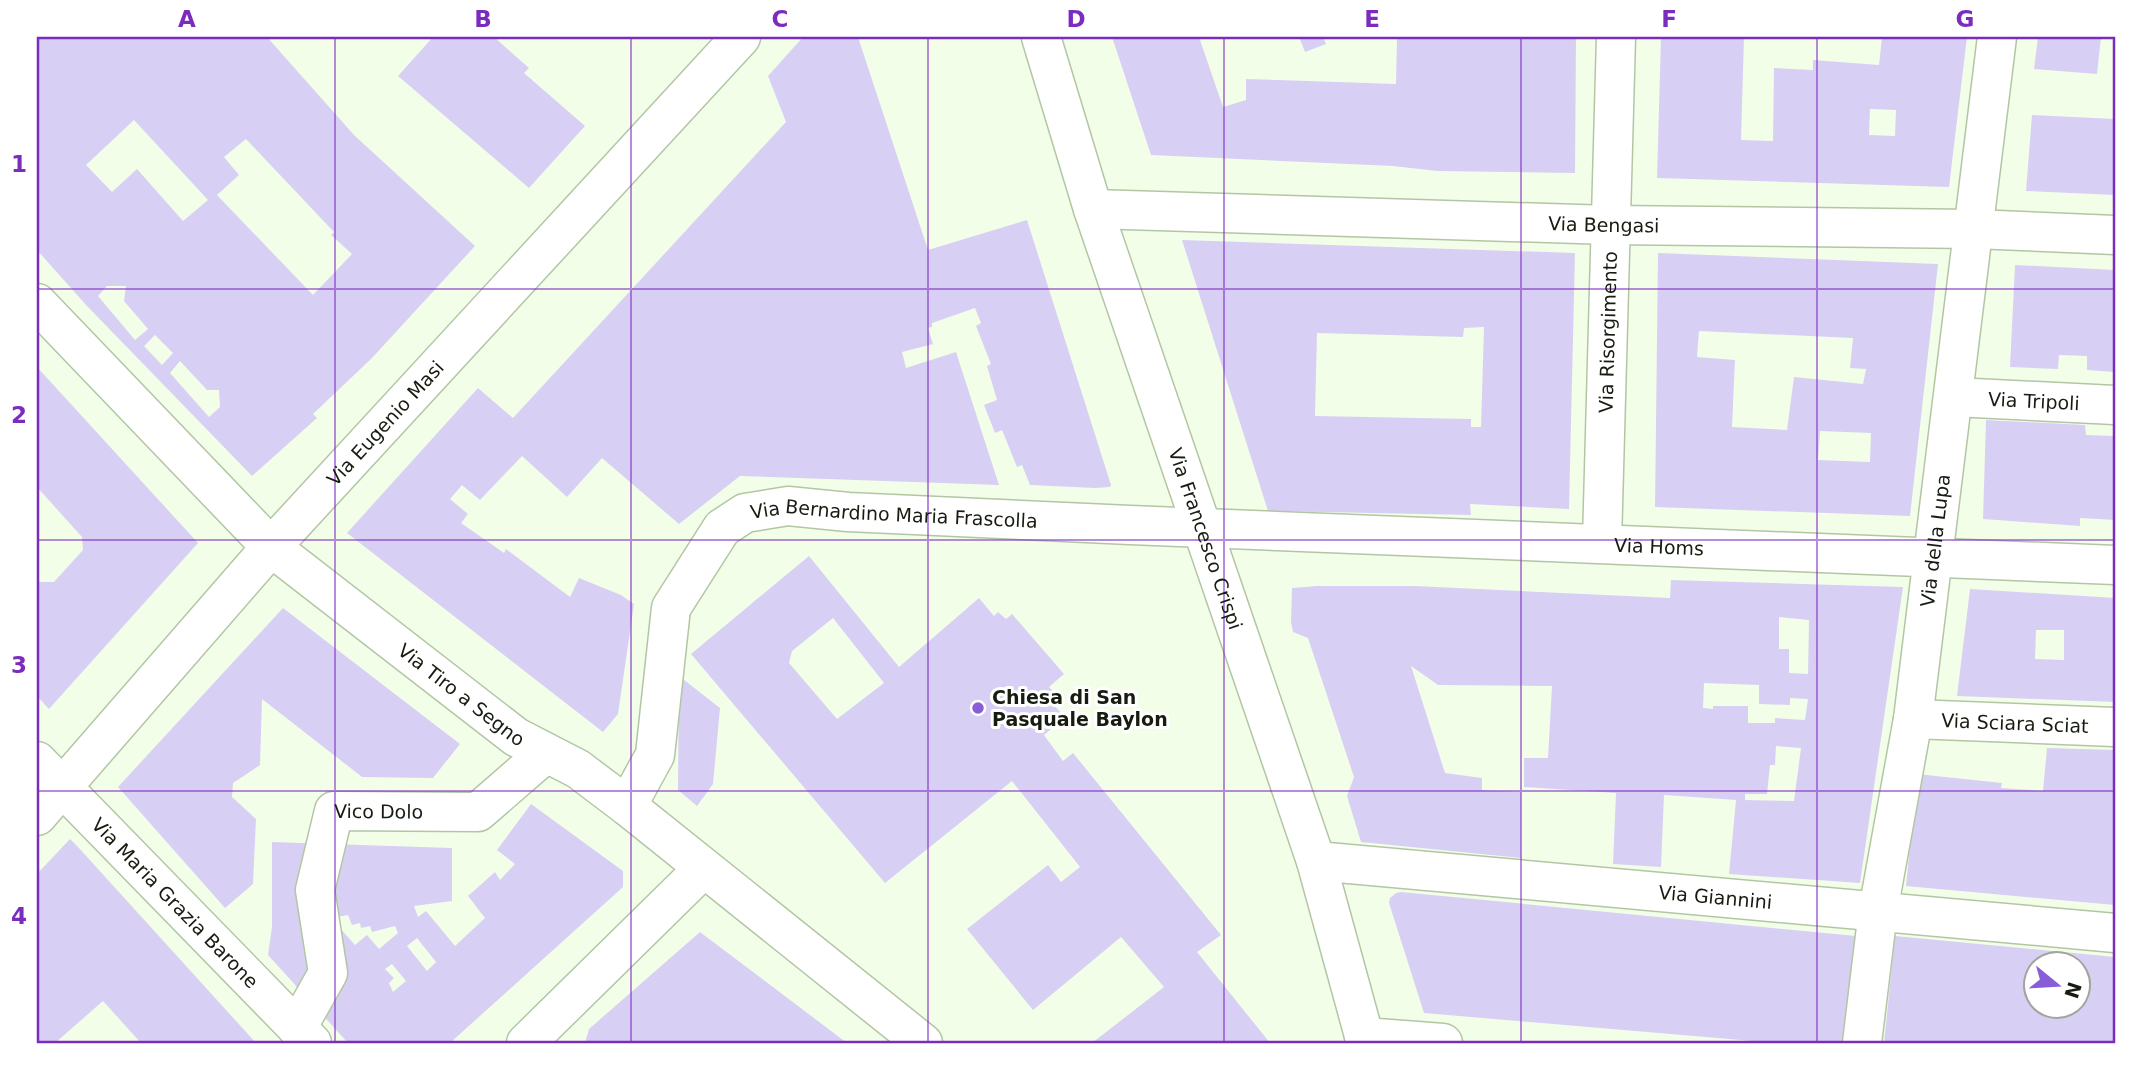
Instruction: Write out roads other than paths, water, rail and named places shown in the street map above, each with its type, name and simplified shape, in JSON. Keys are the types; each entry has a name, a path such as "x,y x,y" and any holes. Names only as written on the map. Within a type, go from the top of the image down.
{"street":[{"name":"Via Eugenio Masi","path":"49,803 271,547 741,37"},
{"name":"Via Francesco Crispi","path":"1041,37 1093,209 1316,861 1365,1040"},
{"name":"Via Risorgimento","path":"1602,542 1616,37"},
{"name":"Via della Lupa","path":"1862,1043 1878,911 1913,719 1997,37"},
{"name":"Via Bengasi","path":"1093,209 1610,225 1974,229 2115,235"},
{"name":"Via Tiro a Segno","path":"37,303 271,547 516,737 578,769 627,806 923,1043"},
{"name":"Via Tripoli","path":"1954,397 2115,405"},
{"name":"Via Bernardino Maria Frascolla","path":"627,806 655,755 671,608 722,528 745,513 788,506 848,512 1203,528"},
{"name":"Via Homs","path":"1203,528 1602,542 1933,559 2115,565"},
{"name":"Via Sciara Sciat","path":"1913,719 2115,727"},
{"name":"Vico Dolo","path":"304,1036 328,973 315,890 334,811 478,812 546,753"},
{"name":"Via Maria Grazia Barone","path":"37,761 49,803 304,1036"},
{"name":"Via Giannini","path":"1316,861 2115,933"},
{"path":"526,1043 704,868"},
{"path":"1365,1040 1443,1043"}],"place":[{"name":"Chiesa di San Pasquale Baylon","path":"978,708"}]}
